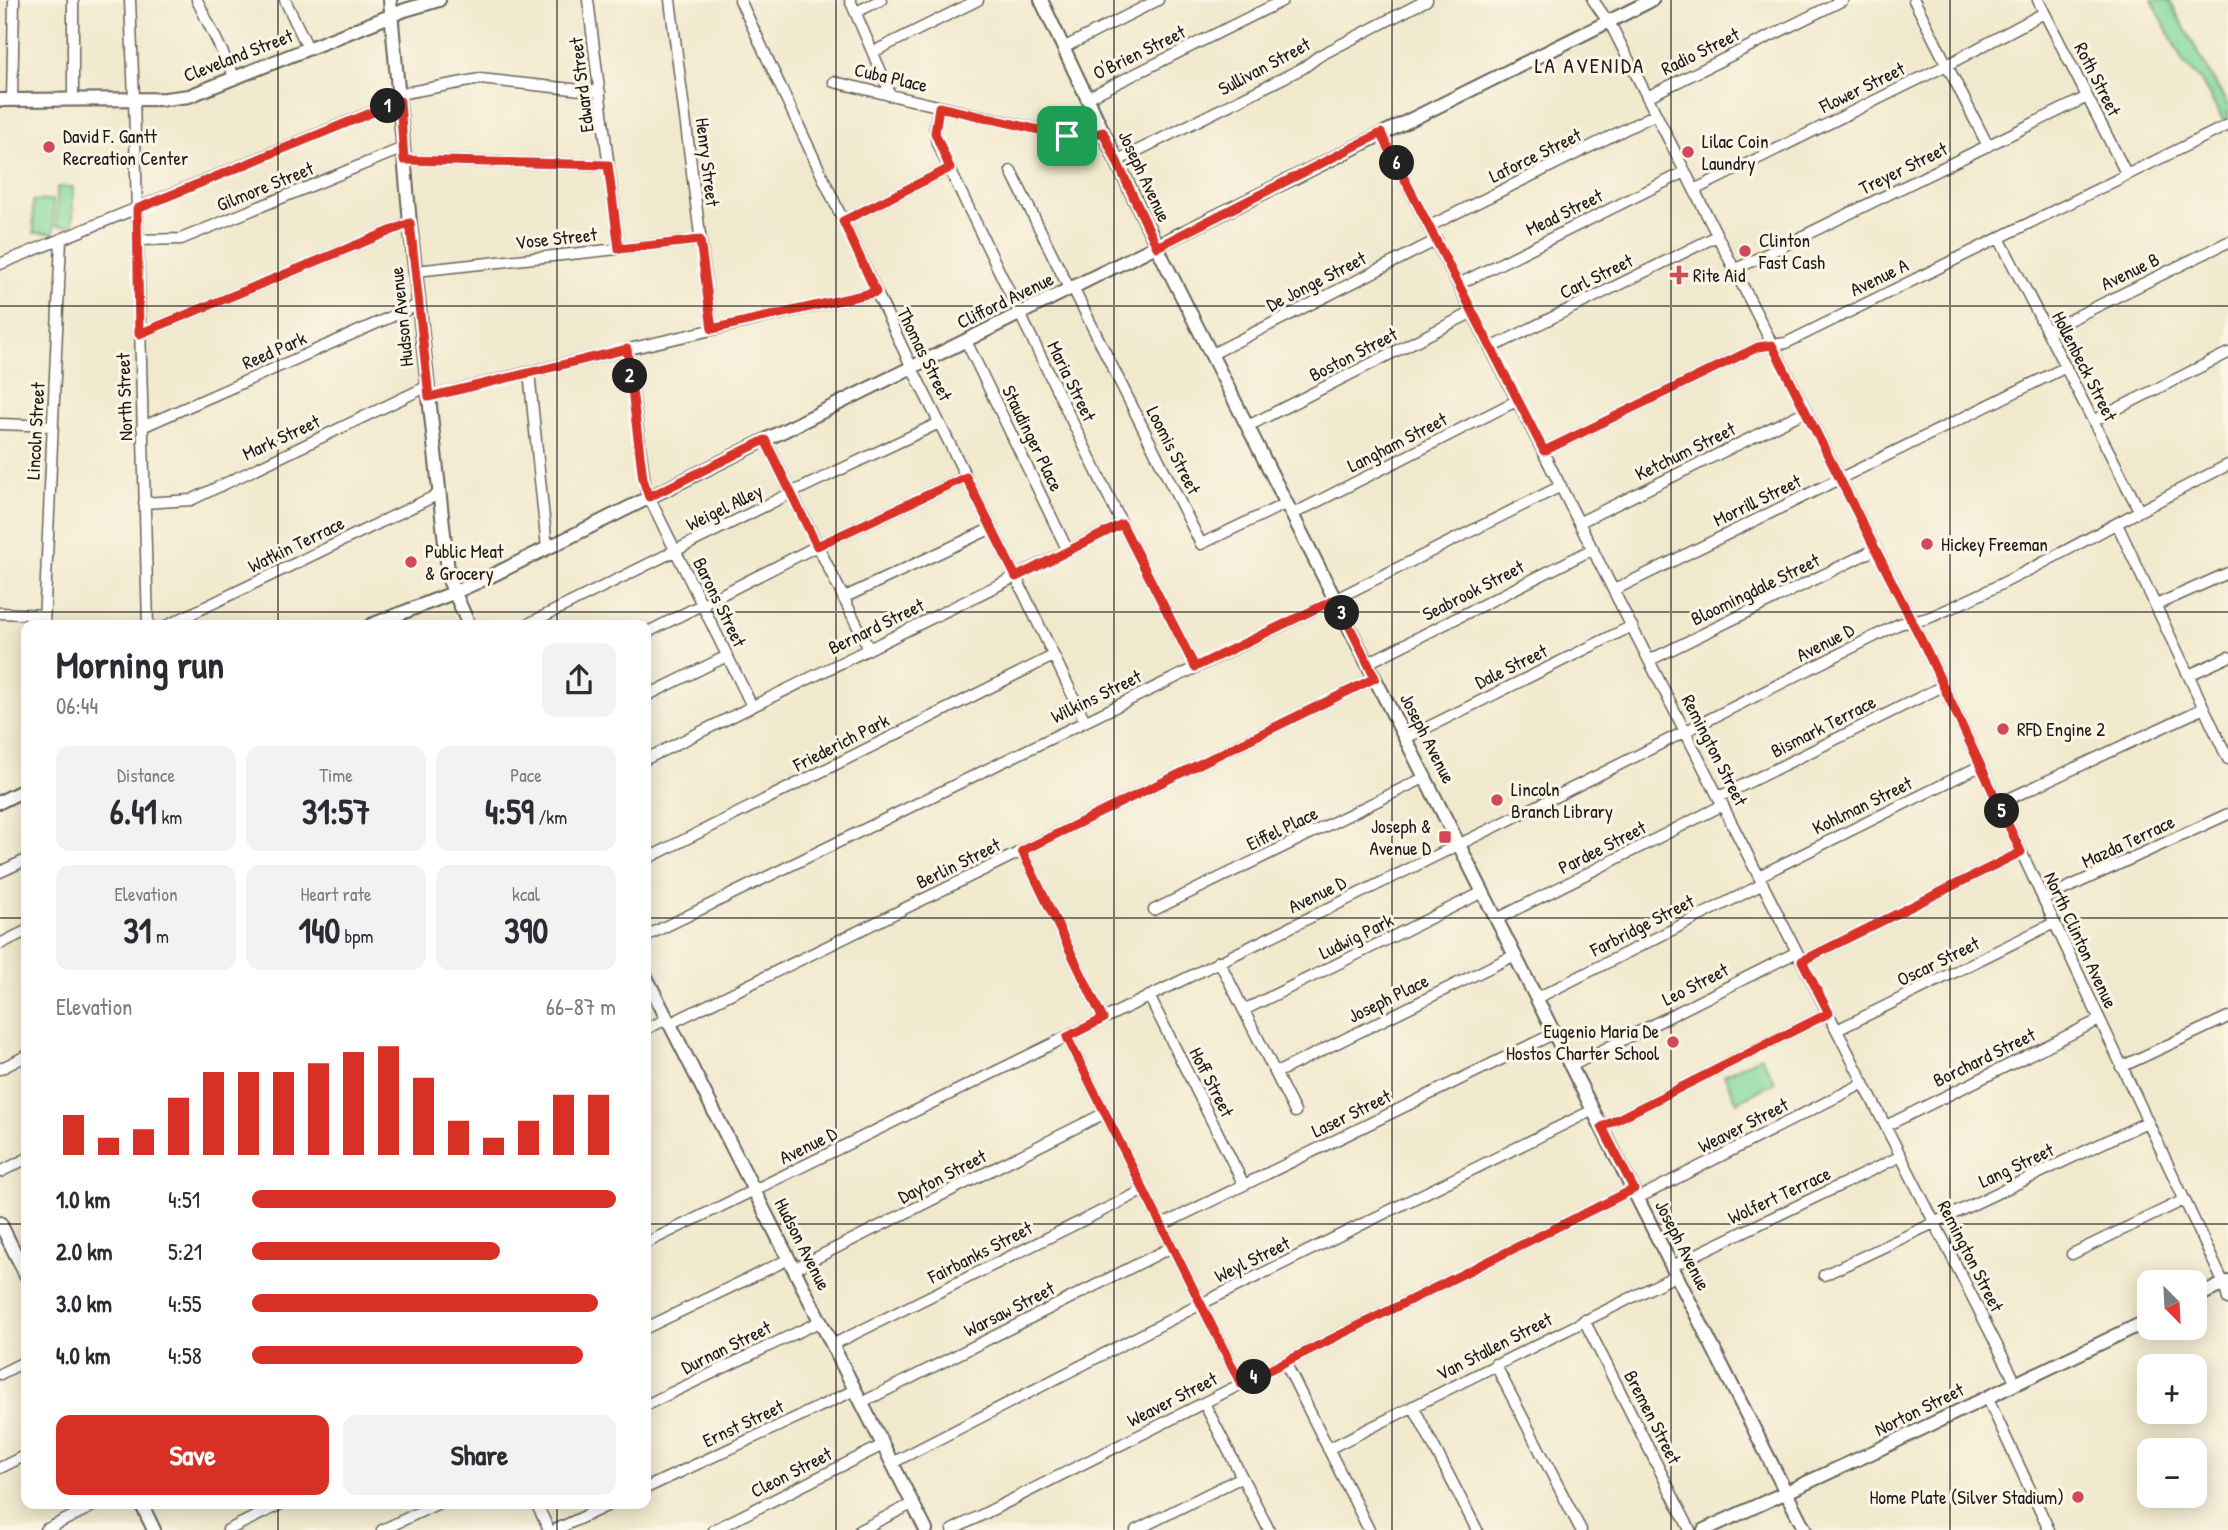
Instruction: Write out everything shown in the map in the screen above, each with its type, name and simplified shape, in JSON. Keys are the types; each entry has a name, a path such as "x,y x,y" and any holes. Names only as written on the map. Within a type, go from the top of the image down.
{"main road":[{"name":"Hudson Avenue","path":"390,0 410,223 449,580 466,620"},
{"name":"Cleveland Street","path":"6,100 183,97 439,0"},
{"name":"Joseph Avenue","path":"1041,0 1157,247 1805,1530"},
{"name":"Clifford Avenue","path":"385,620 453,593 547,548 1652,0"},
{"path":"0,802 21,792"},
{"name":"Hudson Avenue","path":"651,986 926,1530"},
{"path":"0,1223 21,1262"},
{"path":"2207,1292 2226,1283"},
{"name":"Norton Street","path":"1703,1530 2137,1326"},
{"path":"144,1509 154,1530"}],"street":[{"path":"6,100 14,0"},
{"path":"73,0 73,100"},
{"name":"North Street","path":"130,0 148,620"},
{"path":"197,0 234,78"},
{"path":"285,0 308,48"},
{"name":"Edward Street","path":"588,0 619,249"},
{"name":"Henry Street","path":"670,0 712,329"},
{"name":"Thomas Street","path":"740,0 912,368 1085,721"},
{"path":"850,0 888,88 888,95"},
{"path":"856,12 881,0"},
{"path":"873,52 978,0"},
{"path":"1063,48 1158,0"},
{"name":"Sullivan Street","path":"1117,161 1303,68 1320,56 1427,0"},
{"name":"North Clinton Avenue","path":"1593,0 1609,22 1912,621 2147,1122 2226,1283 2228,1299"},
{"name":"Radio Street","path":"1647,97 1843,0"},
{"path":"1914,0 1988,146"},
{"name":"Roth Street","path":"2038,0 2127,175"},
{"name":"O'Brien Street","path":"1087,98 1282,1"},
{"name":"Flower Street","path":"1694,190 1947,65 2044,13"},
{"path":"0,264 137,209 399,97 481,79 600,92"},
{"name":"Cuba Place","path":"834,82 1070,137 1103,132"},
{"name":"Treyer Street","path":"1734,270 2087,97"},
{"name":"Maria Street","path":"939,107 935,133 950,168 1122,524 1195,667"},
{"name":"Laforce Street","path":"1430,226 1656,114"},
{"name":"Avenue A","path":"1544,451 1758,347 1786,343 2228,125"},
{"name":"Remington Street","path":"1381,133 2016,1383"},
{"name":"Gilmore Street","path":"138,240 181,239 404,154 608,165"},
{"path":"843,221 950,168"},
{"path":"1011,170 1071,289"},
{"name":"Mead Street","path":"1459,284 1685,172"},
{"path":"139,334 410,223"},
{"name":"Carl Street","path":"1491,348 1717,236"},
{"name":"Hollenbeck Street","path":"1999,238 2139,510"},
{"name":"Lincoln Street","path":"44,620 61,240"},
{"name":"Vose Street","path":"416,271 700,240"},
{"name":"De Jonge Street","path":"1212,354 1437,240"},
{"name":"Avenue B","path":"2047,331 2228,242"},
{"name":"Loomis Street","path":"1071,289 1201,544 1290,508"},
{"name":"Mark Street","path":"145,503 191,500 429,392 529,372 876,292"},
{"name":"Reed Park","path":"142,427 420,304"},
{"name":"Boston Street","path":"1248,426 1474,312"},
{"name":"Staudinger Place","path":"966,341 1068,551"},
{"name":"Barons Street","path":"627,349 643,479 649,497 752,706"},
{"path":"2093,421 2228,353"},
{"name":"Morrill Street","path":"1614,590 2066,368"},
{"path":"529,372 547,548"},
{"name":"Langham Street","path":"1290,508 1518,400"},
{"name":"Ketchum Street","path":"1580,522 1806,411"},
{"name":"Weigel Alley","path":"536,620 791,493 939,423"},
{"path":"0,424 53,426"},
{"path":"765,440 869,649"},
{"name":"Avenue D","path":"651,1241 1459,844 1897,625 1936,615 2228,465"},
{"path":"651,630 817,546 966,477"},
{"name":"Wilkins Street","path":"651,934 1336,599 1561,486"},
{"name":"Watkin Terrace","path":"178,620 439,494"},
{"name":"Bernard Street","path":"651,756 1122,524"},
{"path":"2117,524 2228,757"},
{"path":"843,598 992,528"},
{"name":"Seabrook Street","path":"1368,663 1593,549"},
{"name":"Bloomingdale Street","path":"1650,660 1876,549"},
{"path":"2156,606 2228,573"},
{"path":"0,613 44,620"},
{"name":"Dale Street","path":"1406,738 1632,626"},
{"path":"651,694 727,656"},
{"name":"Friederich Park","path":"651,857 1053,656"},
{"path":"2189,675 2228,657"},
{"name":"Berlin Street","path":"651,1027 1022,851 1375,678"},
{"name":"Bismark Terrace","path":"1721,801 1943,685"},
{"path":"1998,804 2204,708"},
{"name":"Kohlman Street","path":"1761,880 1980,766"},
{"name":"Eiffel Place","path":"1154,910 1426,777"},
{"name":"Pardee Street","path":"1497,919 1721,801"},
{"name":"Mazda Terrace","path":"2043,899 2228,814"},
{"path":"1022,851 1103,1019"},
{"name":"Leo Street","path":"1571,1066 2021,852"},
{"path":"0,872 21,862"},
{"name":"Farbridge Street","path":"1537,998 1761,880"},
{"name":"Ludwig Park","path":"1244,1010 1483,892"},
{"name":"Oscar Street","path":"1837,1030 2054,923"},
{"path":"0,944 21,934"},
{"name":"Joseph Place","path":"1276,1073 1515,955"},
{"path":"1219,961 1295,1112"},
{"name":"Hoff Street","path":"1149,996 1244,1185"},
{"path":"1602,1127 1829,1013"},
{"path":"2121,1067 2228,1017"},
{"name":"Borchard Street","path":"1886,1126 2099,1020"},
{"name":"Laser Street","path":"1162,1225 1555,1033"},
{"path":"1067,1037 1241,1384"},
{"path":"0,1069 21,1058"},
{"name":"Weaver Street","path":"952,1530 1285,1362 1864,1083"},
{"name":"Weyl Street","path":"892,1463 1201,1304 1593,1110"},
{"name":"Dayton Street","path":"651,1326 792,1264 1105,1113"},
{"name":"Lang Street","path":"1824,1275 2147,1122"},
{"name":"Wolfert Terrace","path":"1675,1270 1901,1156"},
{"path":"0,1172 21,1162"},
{"name":"Fairbanks Street","path":"832,1345 1144,1190"},
{"path":"2072,1254 2184,1200"},
{"name":"Warsaw Street","path":"862,1403 1172,1247"},
{"name":"Van Stallen Street","path":"1328,1449 1584,1320 1675,1270"},
{"name":"Bremen Street","path":"1584,1320 1690,1530"},
{"name":"Durnan Street","path":"651,1403 821,1321"},
{"path":"1285,1362 1369,1530"},
{"path":"0,1374 21,1364"},
{"path":"1495,1364 1581,1530"},
{"name":"Ernst Street","path":"651,1486 855,1390"},
{"path":"1987,1397 2049,1530"},
{"path":"1204,1403 1269,1530"},
{"path":"1413,1406 1477,1530"},
{"name":"Cleon Street","path":"714,1530 883,1445"},
{"path":"0,1468 21,1458"},
{"path":"1136,1530 1242,1477"},
{"path":"860,1530 912,1504"},
{"path":"46,1530 87,1509"},
{"path":"228,1530 271,1509"},
{"path":"382,1530 426,1509"},
{"path":"539,1509 549,1530"},
{"path":"555,1530 600,1509"}],"green space":[{"path":"2152,0 2169,0 2228,106 2228,129 2200,79 2184,64"},
{"path":"57,187 73,187 73,226 57,226"},
{"path":"53,200 54,233 34,233 33,201"},
{"path":"1761,1056 1775,1082 1737,1102 1724,1075"}],"place":[{"name":"David F. Gantt Recreation Center","path":"49,147"},
{"name":"Lilac Coin Laundry","path":"1688,152"},
{"name":"Clinton Fast Cash","path":"1745,251"},
{"name":"Rite Aid","path":"1679,275"},
{"name":"Hickey Freeman","path":"1927,544"},
{"name":"Public Meat & Grocery","path":"411,562"},
{"name":"RFD Engine 2","path":"2003,729"},
{"name":"Lincoln Branch Library","path":"1497,800"},
{"name":"Joseph & Avenue D","path":"1445,837"},
{"name":"Eugenio Maria De Hostos Charter School","path":"1673,1042"},
{"name":"Home Plate (Silver Stadium)","path":"2078,1497"}],"district":[{"name":"LA AVENIDA","path":"1590,65"}],"route":[{"path":"400,101 404,160 608,165 619,249 700,240 712,329 876,292 843,221 950,168 935,133 939,107 1067,136 1089,136 1103,132 1157,247 1381,133 1544,451 1758,347 1772,345 1926,649 2021,852 1802,961 1829,1013 1602,1127 1634,1189 1241,1384 1067,1037 1103,1019 1022,851 1375,678 1336,599 1195,667 1122,524 1016,577 966,477 817,546 765,440 649,497 643,479 627,349 429,397 410,223 139,334 137,209 400,101"}]}
